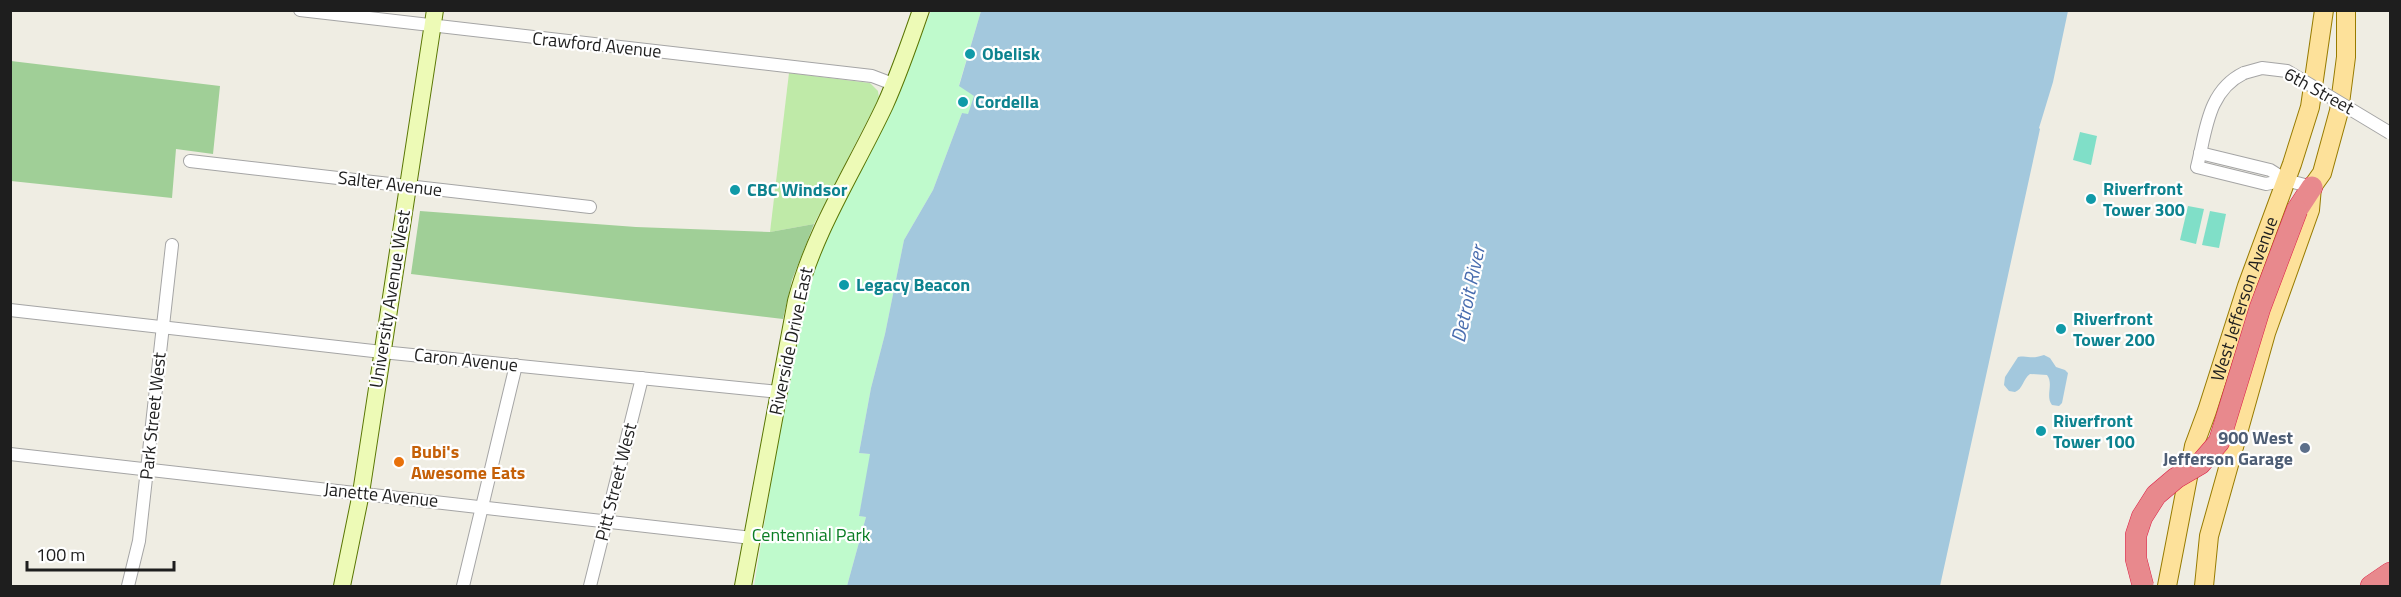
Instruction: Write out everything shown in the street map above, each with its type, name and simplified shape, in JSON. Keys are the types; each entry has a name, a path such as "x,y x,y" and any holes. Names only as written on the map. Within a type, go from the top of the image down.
{"highway":[{"path":"2144,586 2136,559 2136,535 2142,517 2156,495 2176,478 2200,464 2219,442 2260,308 2297,210 2312,187"},
{"path":"2377,585 2391,573"}],"main road":[{"name":"Riverside Drive East","path":"743,586 796,300 805,269 820,230 861,154 893,84 921,10"},
{"name":"West Jefferson Avenue","path":"2167,586 2194,446 2247,286 2304,127 2314,90 2325,10"},
{"name":"West Jefferson Avenue","path":"2204,586 2209,536 2266,333 2310,210 2312,187 2322,174 2339,111 2346,57 2346,10"},
{"name":"University Avenue West","path":"342,586 361,493 434,18"},
{"path":"2314,90 2318,80 2323,77 2331,81 2333,87 2324,139 2325,162"},
{"path":"2192,586 2196,561 2209,536"}],"street":[{"name":"Crawford Avenue","path":"300,10 434,18 872,76 893,84"},
{"name":"6th Street","path":"2286,180 2266,184 2197,167 2208,118 2216,98 2229,82 2244,73 2262,68 2287,71 2391,133"},
{"path":"2200,153 2270,170 2286,180 2312,187"},
{"name":"Salter Avenue","path":"190,161 590,207"},
{"name":"Park Street West","path":"128,586 139,541 172,245"},
{"name":"Caron Avenue","path":"10,310 382,352 779,392"},
{"path":"463,586 516,365"},
{"name":"Pitt Street West","path":"590,586 642,378"},
{"name":"Janette Avenue","path":"10,454 752,538"}],"green space":[{"name":"Centennial Park","path":"931,11 981,11 959,85 974,96 968,115 962,113 933,190 904,240 859,453 871,454 859,516 866,517 847,586 754,586 798,320 814,267 833,221 891,111"},
{"path":"11,61 220,86 213,154 176,149 172,198 11,181"},
{"path":"789,73 870,83 878,91 879,98 814,224 770,232"},
{"path":"2080,132 2097,136 2091,165 2073,160"},
{"path":"2188,206 2204,209 2196,244 2180,240"},
{"path":"420,211 636,227 770,232 814,224 792,280 783,319 411,274"},
{"path":"2210,211 2226,214 2219,248 2202,245"}],"water":[{"name":"Detroit River","path":"981,11 2068,11 2053,82 2039,128 1940,586 847,586 866,517 859,516 870,454 859,453 904,240 933,190 962,113 968,114 974,96 959,86"},
{"path":"2044,355 2050,358 2056,367 2068,373 2062,403 2059,406 2052,405 2050,401 2050,382 2047,375 2030,374 2020,389 2015,392 2009,391 2004,385 2005,377 2018,357"}],"place":[{"name":"Obelisk","path":"970,54"},
{"name":"Cordella","path":"963,102"},
{"name":"CBC Windsor","path":"735,190"},
{"name":"Riverfront Tower 300","path":"2091,199"},
{"name":"Legacy Beacon","path":"844,285"},
{"name":"Riverfront Tower 200","path":"2061,329"},
{"name":"Riverfront Tower 100","path":"2041,431"},
{"name":"900 West Jefferson Garage","path":"2305,448"},
{"name":"Bubi's Awesome Eats","path":"399,462"}]}
